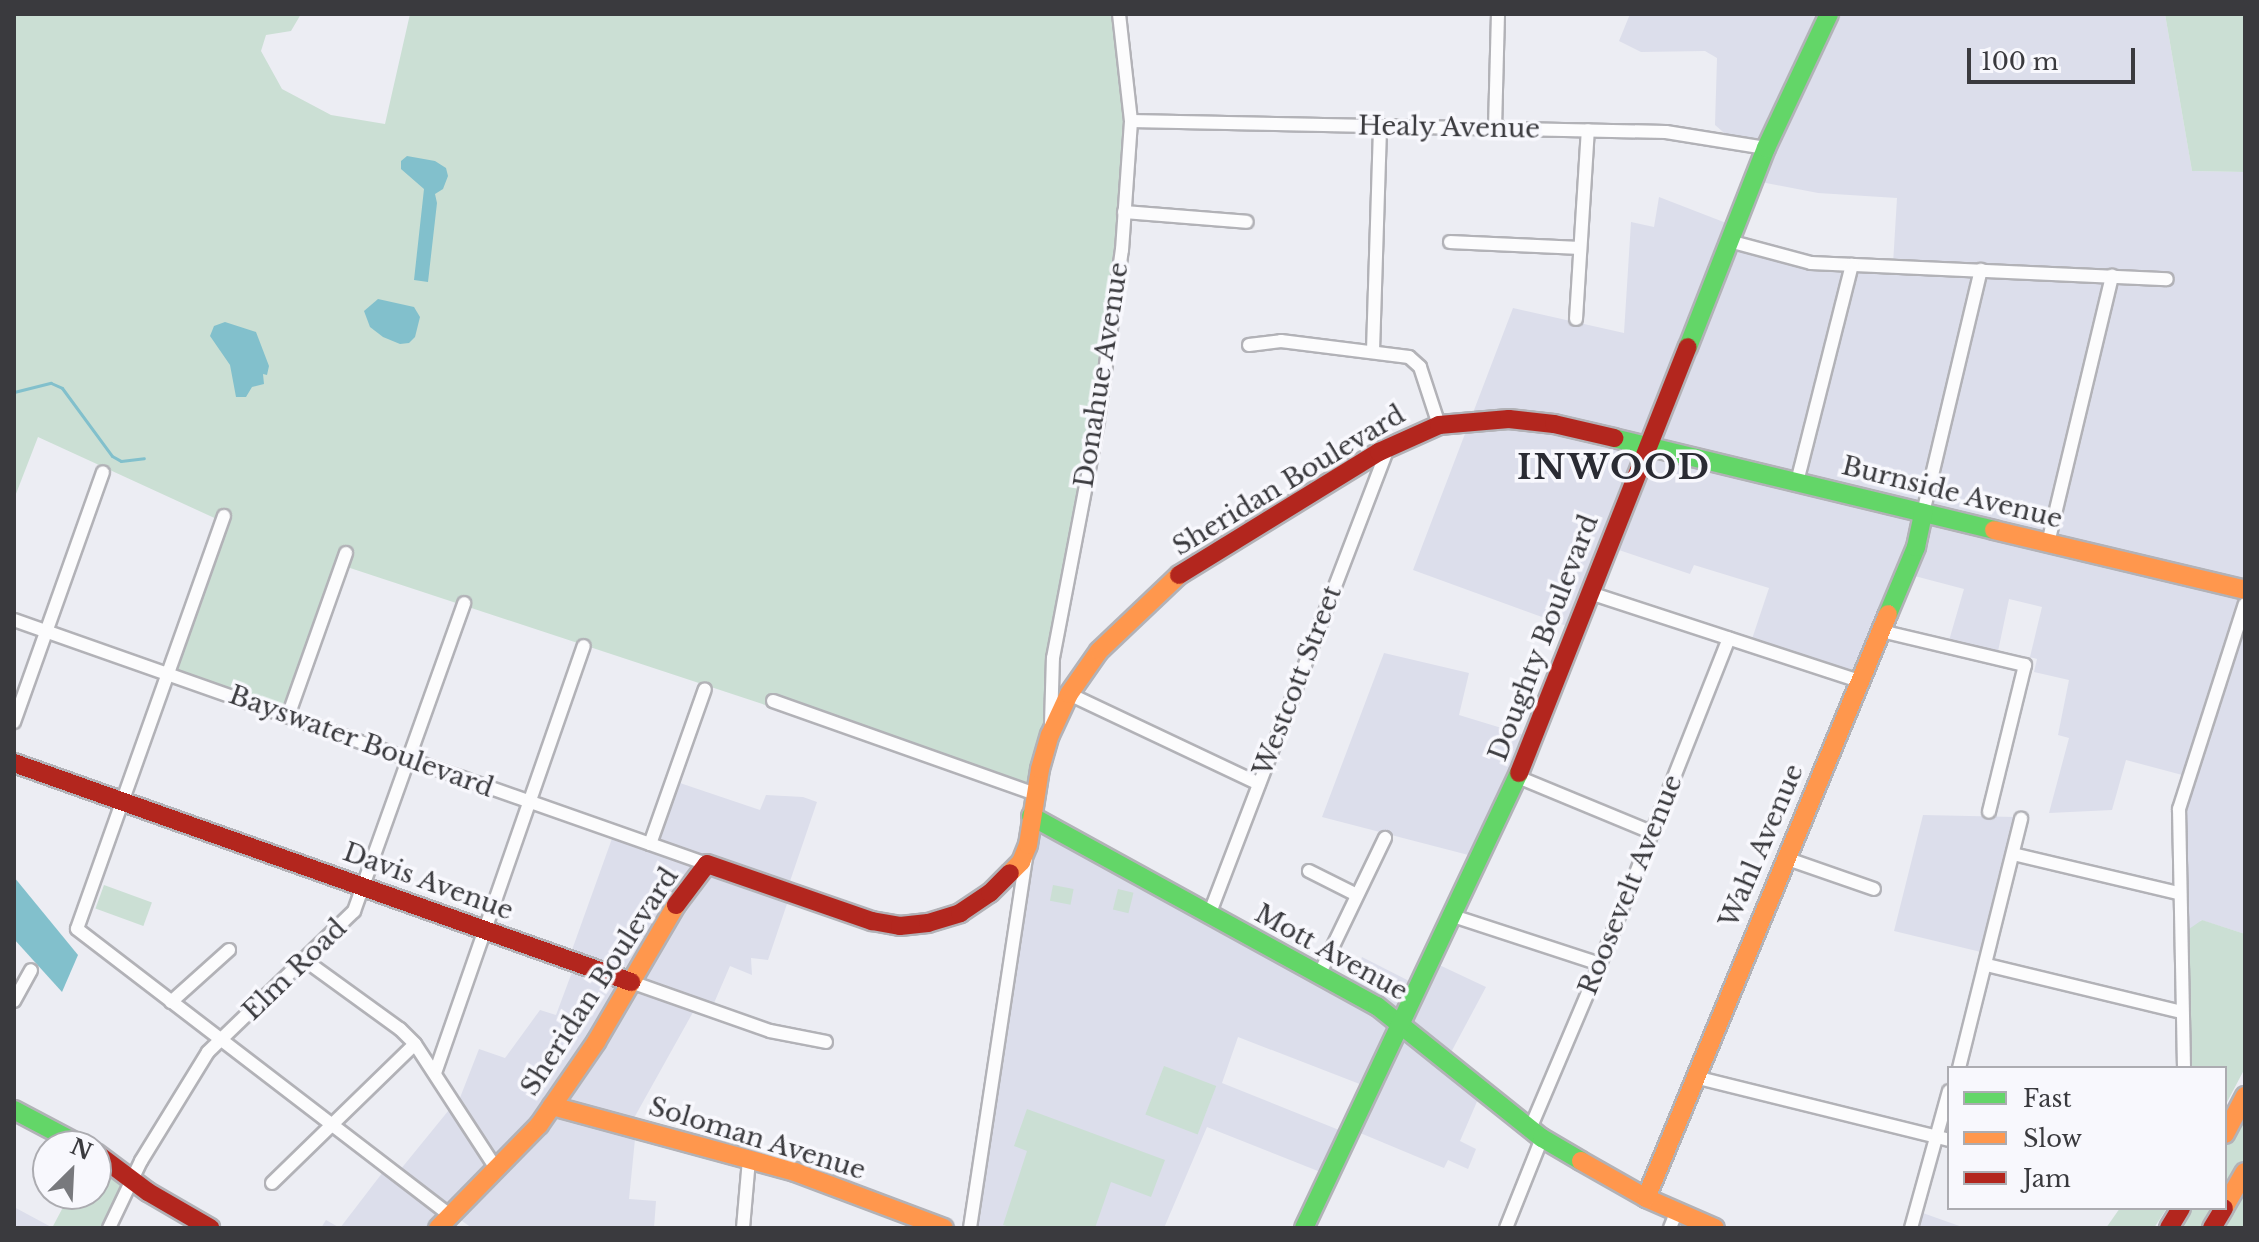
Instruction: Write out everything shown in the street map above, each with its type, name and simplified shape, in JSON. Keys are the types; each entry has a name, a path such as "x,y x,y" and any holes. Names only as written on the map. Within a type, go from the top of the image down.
{"main road":[{"name":"Doughty Boulevard","path":"1304,1228 1518,777 1766,148 1829,14"},
{"name":"Sheridan Boulevard","path":"445,1222 497,1170 552,1106 596,1042 672,910 707,864 872,921 900,926 928,923 970,906 1010,876 1028,845 1035,794 1050,735 1069,694 1099,651 1151,599 1192,565 1318,493 1388,448 1439,425 1529,420 1647,446"},
{"name":"Burnside Avenue","path":"1647,446 2245,590"},
{"name":"Wahl Avenue","path":"1646,1198 1916,547 1923,513"},
{"name":"Davis Avenue","path":"14,763 631,982"},
{"name":"Mott Avenue","path":"1031,816 1320,973 1403,1023 1536,1134 1646,1198 1673,1220 1715,1228"},
{"path":"2227,1130 2245,1096"},
{"name":"Soloman Avenue","path":"552,1106 795,1172 944,1228"},
{"path":"14,1110 52,1130"},
{"path":"112,1164 210,1228"},
{"path":"2227,1202 2245,1172"},
{"path":"2169,1228 2180,1210"},
{"path":"2212,1228 2222,1210"}],"street":[{"name":"Donahue Avenue","path":"1050,735 1053,658 1098,422 1124,212 1131,121 1119,14"},
{"path":"1495,128 1498,14"},
{"name":"Healy Avenue","path":"1131,121 1666,132 1766,148"},
{"path":"1373,351 1380,126"},
{"path":"1576,319 1588,130"},
{"path":"1124,212 1247,222"},
{"path":"1729,241 1801,261 2167,279"},
{"path":"1450,242 1580,248"},
{"path":"1797,482 1852,265"},
{"path":"1923,513 1981,270"},
{"path":"2048,543 2112,276"},
{"path":"1249,345 1281,341 1409,357 1417,363 1439,425"},
{"name":"Westcott Street","path":"1209,915 1388,448"},
{"path":"14,722 103,472"},
{"path":"224,516 77,929 332,1124 445,1222"},
{"path":"288,716 346,553"},
{"path":"1590,593 1860,681"},
{"name":"Elm Road","path":"109,1228 133,1179 208,1052 350,918 464,603"},
{"path":"2184,1066 2178,893 2179,809 2245,604"},
{"name":"Bayswater Boulevard","path":"14,620 707,864"},
{"path":"1881,631 2025,665 1989,812"},
{"name":"Roosevelt Avenue","path":"1506,1228 1536,1134 1600,964 1729,639"},
{"path":"435,1073 584,646"},
{"path":"650,844 705,689"},
{"path":"1069,694 1259,784"},
{"path":"773,701 1035,794"},
{"path":"1518,777 1653,833"},
{"path":"1960,1066 2021,819"},
{"path":"1320,973 1355,894 1385,838"},
{"path":"970,1228 1028,845"},
{"path":"2013,854 2178,893"},
{"path":"1785,858 1874,889"},
{"path":"1309,871 1355,894"},
{"path":"1453,916 1600,964"},
{"path":"171,1002 229,950"},
{"path":"306,961 400,1029 415,1044 497,1170"},
{"path":"1987,965 2181,1012"},
{"path":"14,1001 17,987 31,970"},
{"name":"Davis Avenue","path":"631,982 770,1031 826,1042"},
{"path":"272,1183 415,1044"},
{"path":"1695,1077 1942,1139"},
{"path":"1911,1228 1942,1139 1947,1105"},
{"path":"743,1228 749,1159"}],"shaded area":[{"path":"1630,14 2165,14 2192,171 2245,172 2245,934 2201,920 2184,948 2178,801 2186,776 2126,760 2112,810 2049,813 2069,738 2058,735 2069,680 2034,672 2037,659 2030,657 2042,607 2009,599 1997,656 1948,644 1964,589 1907,574 1865,675 1752,639 1769,588 1694,565 1690,574 1610,547 1575,629 1413,570 1513,308 1624,333 1631,222 1654,227 1659,197 1734,226 1729,236 1804,257 1893,264 1897,198 1818,193 1751,180 1763,150 1737,144 1715,125 1717,58 1705,51 1641,52 1619,41"},
{"path":"1384,653 1469,673 1459,715 1534,738 1480,858 1322,817"},
{"path":"674,781 760,810 766,795 803,797 817,802 786,893 790,895 768,960 751,958 752,975 730,966 711,1010 697,1005 629,1127 636,1129 629,1199 656,1201 654,1228 472,1228 455,1216 442,1228 340,1228 386,1168 396,1175 453,1105 456,1108 479,1049 505,1058 540,1010 556,1015 575,964 568,961 614,833 651,846"},
{"path":"1923,815 2016,817 1985,953 1894,931"},
{"path":"1031,816 1393,1017 1370,1088 1238,1037 1222,1083 1349,1134 1328,1175 1207,1127 1164,1228 977,1228"},
{"path":"1362,957 1417,985 1402,1018 1349,986"},
{"path":"1435,963 1486,987 1448,1058 1406,1022"},
{"path":"1405,1026 1482,1090 1460,1141 1476,1149 1468,1169 1448,1160 1444,1168 1353,1130"},
{"path":"14,1207 53,1228 14,1228"},
{"path":"1920,1212 1965,1228 1916,1228"},
{"path":"326,1220 340,1228 321,1228"}],"green space":[{"path":"14,14 301,14 291,31 266,35 261,51 282,89 331,115 385,124 410,14 1120,14 1131,121 1117,287 1035,794 344,566 291,718 167,673 221,521 38,437 14,499"},
{"path":"2165,14 2245,14 2245,172 2192,171"},
{"path":"104,885 152,902 143,926 95,908"},
{"path":"1053,885 1074,889 1071,905 1050,901"},
{"path":"1118,889 1134,893 1128,913 1113,909"},
{"path":"2202,920 2245,934 2245,1068 2227,1102 2227,1066 2188,1066 2184,948 2189,929"},
{"path":"1164,1066 1216,1086 1198,1135 1145,1115"},
{"path":"1027,1109 1165,1160 1151,1197 1111,1182 1095,1228 1013,1228 1003,1225 1027,1151 1014,1146"},
{"path":"2245,1110 2245,1160 2227,1191 2227,1144"},
{"path":"112,1167 131,1180 106,1228 52,1228 62,1210 112,1210"},
{"path":"2245,1193 2245,1228 2225,1228 2231,1218"},
{"path":"2119,1210 2166,1210 2154,1228 2106,1228"},
{"path":"2188,1210 2216,1210 2204,1228 2177,1228"}],"water":[{"path":"407,156 435,161 446,168 448,176 443,189 435,194 437,203 428,282 414,280 424,189 401,169 401,161"},
{"path":"378,299 414,307 420,317 415,337 409,343 400,344 370,327 364,311"},
{"path":"225,322 256,332 269,366 267,375 263,374 264,384 252,387 246,397 236,397 230,365 210,336 214,326"},
{"path":"14,877 78,955 62,992 14,939"}],"waterway":[{"path":"14,392 51,383 62,388 112,456 121,461 144,458"}],"traffic: fast":[{"path":"1688,347 1766,148 1829,14"},
{"path":"1614,438 1994,530"},
{"path":"1888,614 1916,547 1923,513"},
{"path":"1304,1228 1519,773"},
{"path":"1031,816 1377,1006 1542,1138 1581,1161"},
{"path":"14,1110 52,1130"}],"traffic: slow":[{"path":"1994,530 2245,590"},
{"path":"1010,873 1021,862 1028,845 1040,769 1050,735 1069,694 1099,651 1179,575"},
{"path":"1646,1198 1888,614"},
{"path":"438,1228 539,1125 596,1042 676,905"},
{"path":"2227,1130 2245,1096"},
{"path":"552,1106 795,1172 944,1228"},
{"path":"1581,1161 1646,1198 1715,1228"},
{"path":"2227,1203 2245,1172"}],"traffic: jam":[{"path":"1519,773 1688,347"},
{"path":"1179,575 1379,452 1439,425 1509,419 1554,424 1614,438"},
{"path":"14,763 631,982"},
{"path":"676,905 707,864 872,921 900,926 928,923 960,913 990,893 1010,873"},
{"path":"112,1165 148,1192 210,1228"},
{"path":"2169,1228 2180,1210"},
{"path":"2212,1228 2223,1210"}],"district":[{"name":"INWOOD","path":"1614,468"}]}
